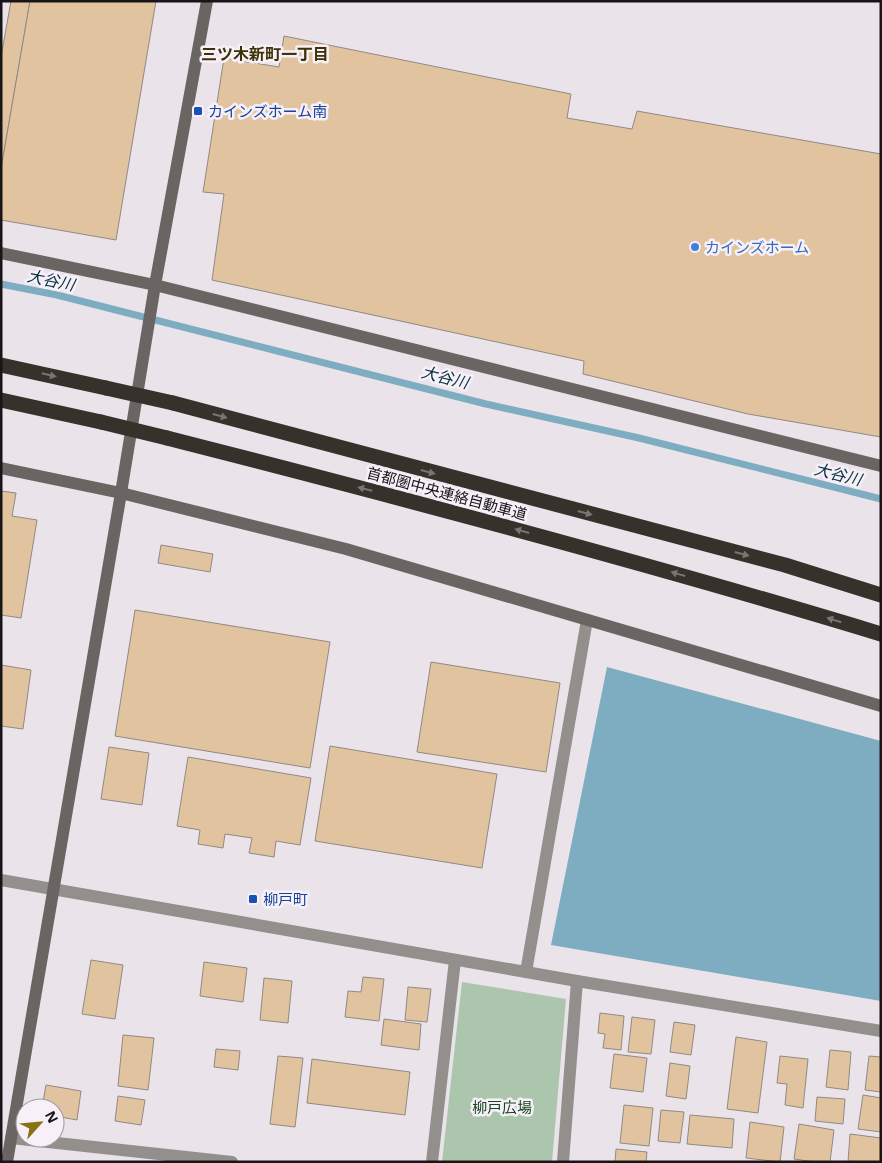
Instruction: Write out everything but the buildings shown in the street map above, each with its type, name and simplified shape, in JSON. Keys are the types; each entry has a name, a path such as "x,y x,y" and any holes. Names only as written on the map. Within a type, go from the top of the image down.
{"highway":[{"name":"首都圏中央連絡自動車道","path":"1,364 173,403 785,565 881,595"},
{"name":"首都圏中央連絡自動車道","path":"1,400 167,438 460,513 772,601 881,634"}],"street":[{"path":"7,1162 155,285 206,1"},
{"path":"1,253 155,285 881,466"},
{"path":"1,468 121,493 346,549 881,706"},
{"path":"526,972 587,620"},
{"path":"1,880 577,981 881,1031"},
{"path":"432,1162 455,960"},
{"path":"563,1162 577,981"},
{"path":"10,1138 232,1162"}],"green space":[{"name":"柳戸広場","path":"462,982 566,999 552,1162 442,1162"}],"water":[{"path":"607,667 881,741 881,1001 551,945"}],"waterway":[{"name":"大谷川","path":"1,284 57,295 486,404 639,438 881,499"}],"place":[{"name":"カインズホーム南","path":"198,111"},
{"name":"カインズホーム","path":"695,247"},
{"name":"柳戸町","path":"253,899"}],"district":[{"name":"三ツ木新町一丁目","path":"265,54"}]}
